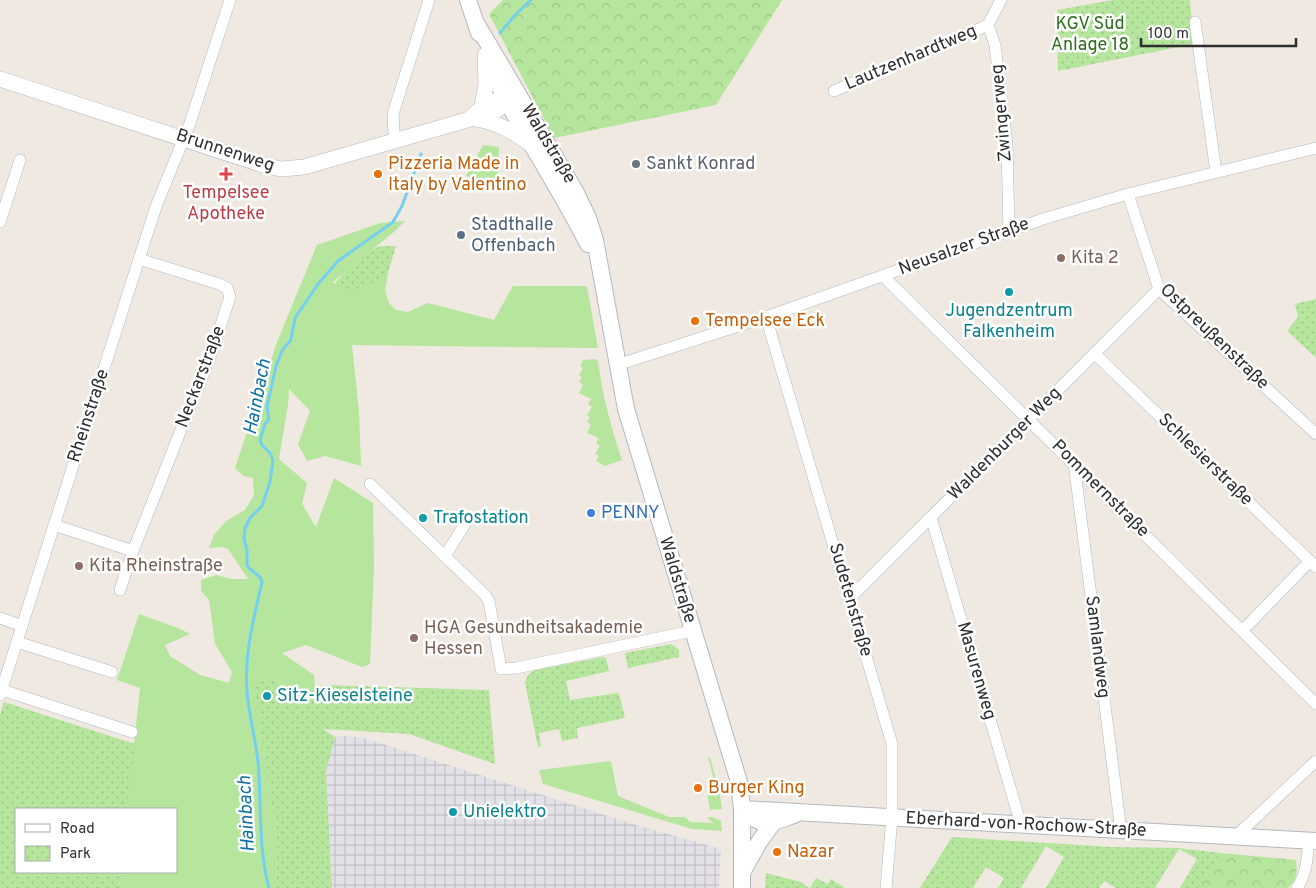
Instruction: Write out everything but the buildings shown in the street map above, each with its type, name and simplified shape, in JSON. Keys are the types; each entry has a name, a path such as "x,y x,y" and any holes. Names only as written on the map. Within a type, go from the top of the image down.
{"main road":[{"name":"Waldstraße","path":"468,0 485,54 511,94 527,110 565,173 588,218 595,240 628,417 738,782 742,809 742,880"},
{"name":"Waldstraße","path":"476,23 511,94 534,147 576,219 591,249 600,273"},
{"name":"Eberhard-von-Rochow-Straße","path":"742,809 1312,841"},
{"path":"742,809 756,820 762,822 774,822 802,812"},
{"path":"742,880 759,842 774,822"}],"street":[{"name":"Rheinstraße","path":"1,693 157,204 190,123 230,0"},
{"path":"397,141 394,132 393,114 429,0"},
{"path":"988,25 1001,0"},
{"path":"1195,22 1216,172"},
{"name":"Lautzenhardtweg","path":"834,91 988,25"},
{"name":"Zwingerweg","path":"988,25 995,45 1007,145 1010,230"},
{"path":"482,106 486,84 485,54"},
{"name":"Brunnenweg","path":"0,79 263,165 286,170 310,166 494,112 511,94"},
{"path":"469,119 482,106 511,94"},
{"path":"469,119 493,122 534,147"},
{"name":"Neusalzer Straße","path":"617,365 766,317 1010,230 1128,194 1316,148"},
{"path":"0,222 20,160"},
{"name":"Ostpreußenstraße","path":"1128,194 1158,289 1316,434"},
{"name":"Neckarstraße","path":"120,590 133,551 213,349 230,297 227,288 219,284 139,259"},
{"name":"Pommernstraße","path":"883,276 1316,704"},
{"name":"Waldenburger Weg","path":"850,598 1158,289"},
{"name":"Sudetenstraße","path":"766,317 892,744 892,817 886,888"},
{"name":"Schlesierstraße","path":"1094,353 1313,564"},
{"name":"Samlandweg","path":"1074,463 1120,831"},
{"path":"370,484 488,600 501,669 516,668 692,631"},
{"name":"Masurenweg","path":"931,517 1021,825"},
{"path":"445,556 465,524"},
{"path":"54,525 133,551"},
{"path":"1243,630 1313,564"},
{"path":"0,618 22,626"},
{"path":"17,642 112,672"},
{"path":"1,693 132,732"},
{"path":"1235,837 1316,761"},
{"name":"Eberhard-von-Rochow-Straße","path":"1297,888 1303,879 1312,841"}],"shaded area":[{"name":"Unielektro","path":"335,737 364,738 636,825 721,849 719,888 332,888 326,772"}],"green space":[{"path":"503,0 782,0 716,105 554,138 489,14"},
{"name":"KGV Süd Anlage 18","path":"1113,0 1190,0 1194,44 1058,71 1057,10"},
{"path":"483,145 499,147 498,185 466,176"},
{"path":"405,221 333,282 340,288 366,267 388,274 385,291 389,303 396,310 408,312 428,303 494,320 513,286 587,286 598,348 352,345 359,412 361,466 325,456 307,461 298,444 310,411 289,389 279,459 307,483 302,504 316,527 334,478 373,503 374,567 370,664 362,667 306,645 282,653 314,675 315,687 306,697 293,692 275,679 268,776 277,840 276,888 119,888 121,873 178,873 178,808 127,808 140,688 117,680 139,614 190,634 165,645 170,656 200,675 229,683 232,672 215,644 209,600 201,591 201,580 216,575 232,579 248,579 228,549 222,547 209,548 214,535 226,521 245,510 254,495 253,478 243,476 235,468 277,342 317,245 380,223"},
{"path":"380,246 396,246 387,276 360,288 347,289 334,285 355,263"},
{"path":"1316,299 1316,358 1287,331 1298,317 1295,304"},
{"path":"595,359 598,361 607,410 622,460 605,466 596,461 599,456 595,454 600,446 596,443 599,438 587,433 591,424 587,422 590,417 587,415 592,407 588,404 591,399 579,393 583,385 579,382 582,377 579,375 583,368 580,366 583,360"},
{"path":"671,644 679,650 679,657 628,668 625,653"},
{"path":"606,658 609,671 566,681 570,700 619,693 625,718 577,728 578,738 562,741 559,729 539,733 541,746 538,747 525,682 528,675 535,670"},
{"path":"275,679 293,692 305,697 315,687 322,685 489,690 495,764 409,734 323,729 335,737 326,772 332,888 276,888 277,840 254,683"},
{"path":"4,702 135,744 127,808 15,808 15,873 121,873 119,888 0,888 0,715"},
{"path":"708,757 710,757 719,790 722,809 710,810 707,781 714,780"},
{"path":"611,761 618,796 669,817 685,817 690,822 713,823 707,817 712,817 721,821 722,831 692,829 543,784 539,770"},
{"path":"952,837 1111,847 1178,848 1221,853 1199,888 1180,888 1197,859 1179,849 1155,888 1116,888 1104,881 1099,888 1046,888 1064,857 1046,846 1021,888 998,888 1004,878 986,867 973,888 920,888"},
{"path":"1221,853 1296,860 1297,872 1288,888 1199,888"},
{"path":"766,873 801,882 809,888 765,888"},
{"path":"816,878 828,884 831,879 845,888 810,888"}],"waterway":[{"name":"Hainbach","path":"500,33 531,0"},
{"name":"Hainbach","path":"269,888 262,846 258,764 246,677 250,636 262,582 260,577 247,565 247,550 244,539 245,528 250,518 262,506 270,482 273,460 260,440 265,424 269,419 267,407 276,366 283,349 291,340 295,318 318,284 338,261 393,222 402,206 421,154"}],"place":[{"name":"Sankt Konrad","path":"636,164"},
{"name":"Tempelsee Apotheke","path":"226,174"},
{"name":"Pizzeria Made in Italy by Valentino","path":"378,174"},
{"name":"Stadthalle Offenbach","path":"461,235"},
{"name":"Kita 2","path":"1061,258"},
{"name":"Jugendzentrum Falkenheim","path":"1009,292"},
{"name":"Tempelsee Eck","path":"695,321"},
{"name":"PENNY","path":"591,513"},
{"name":"Trafostation","path":"423,518"},
{"name":"Kita Rheinstraße","path":"79,566"},
{"name":"HGA Gesundheitsakademie Hessen","path":"414,638"},
{"name":"Sitz-Kieselsteine","path":"267,696"},
{"name":"Burger King","path":"698,788"},
{"name":"Unielektro","path":"453,812"},
{"name":"Nazar","path":"777,852"}]}
